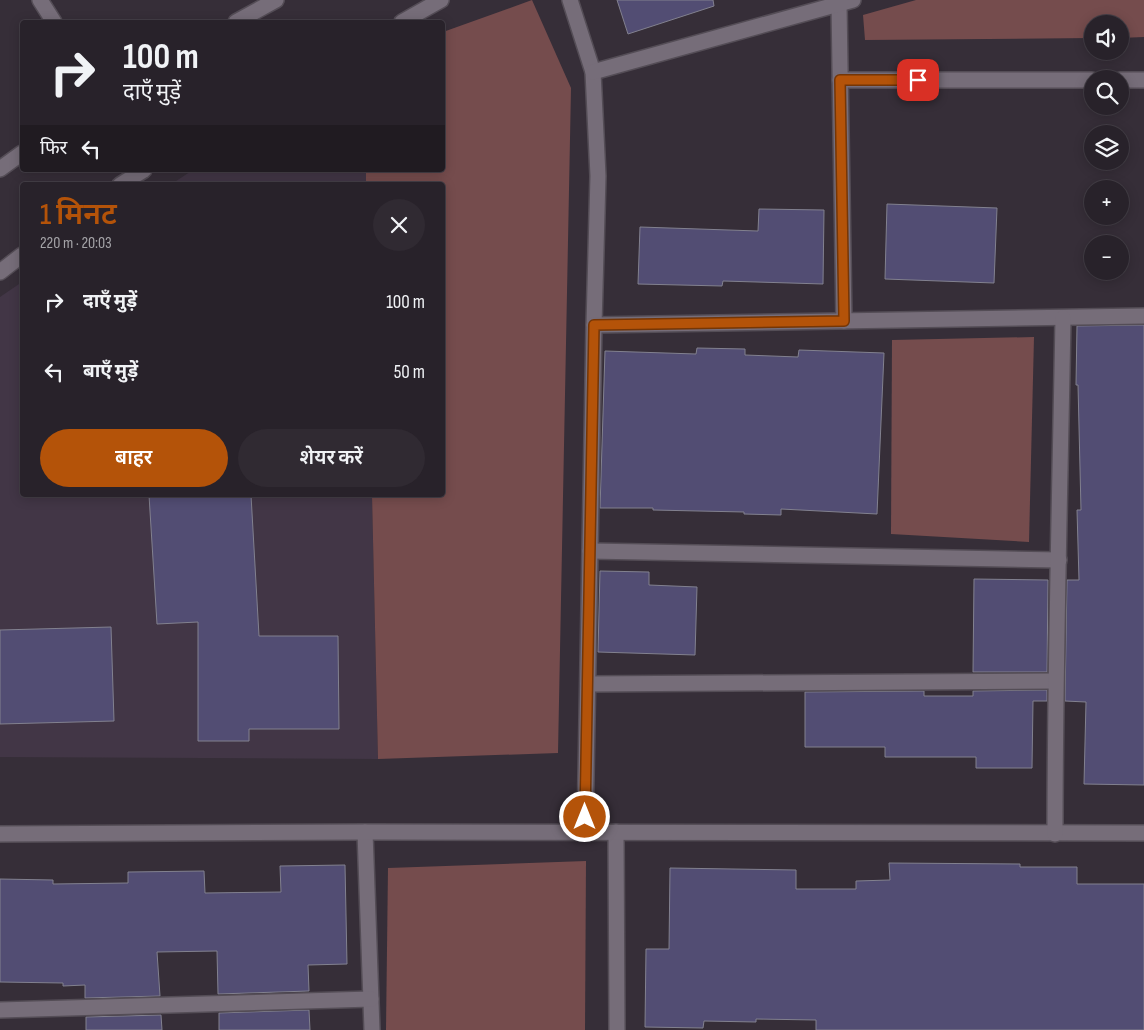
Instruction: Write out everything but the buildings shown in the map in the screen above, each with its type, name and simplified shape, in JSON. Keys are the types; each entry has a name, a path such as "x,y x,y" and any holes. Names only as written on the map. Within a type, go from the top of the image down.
{"street":[{"path":"40,0 53,20"},
{"path":"240,20 276,0"},
{"path":"406,20 441,0"},
{"path":"570,0 593,72 598,176 585,832"},
{"path":"593,72 846,2 840,80 844,321"},
{"path":"840,80 1084,80"},
{"path":"1129,80 1144,80"},
{"path":"0,169 20,154"},
{"path":"125,182 141,172"},
{"path":"0,272 20,257"},
{"path":"594,325 1144,316"},
{"path":"1055,834 1063,318"},
{"path":"590,551 1059,560"},
{"path":"588,684 1056,681"},
{"path":"0,834 365,832 1144,833"},
{"path":"365,832 372,1030"},
{"path":"616,832 617,1030"},
{"path":"0,1010 371,999"}],"shaded area":[{"path":"532,0 571,88 558,753 378,759 372,497 445,497 445,182 366,182 366,172 445,172 445,31"},
{"path":"916,0 1144,0 1144,37 1129,38 1129,15 1084,15 1084,38 865,40 863,15"},
{"path":"190,172 366,172 366,182 175,182"},
{"path":"20,283 20,497 372,497 378,759 0,757 0,297"},
{"path":"1034,337 1029,542 891,534 892,340"},
{"path":"586,861 585,1030 386,1030 388,868"}],"route":[{"path":"585,817 594,325 844,321 840,80 918,80"}]}
